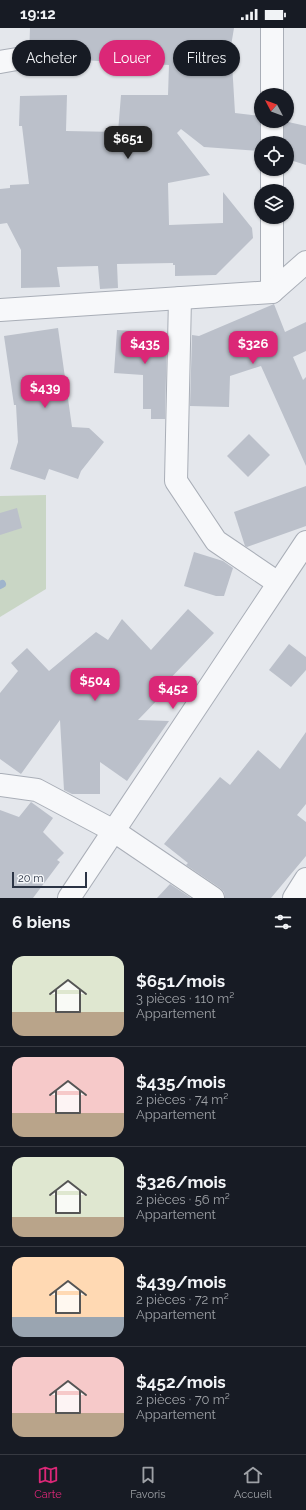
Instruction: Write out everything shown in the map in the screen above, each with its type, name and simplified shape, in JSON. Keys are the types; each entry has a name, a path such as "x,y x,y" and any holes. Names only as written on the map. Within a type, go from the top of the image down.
{"street":[{"path":"272,28 272,88"},
{"path":"272,224 272,292"},
{"path":"0,310 272,292 306,262"},
{"path":"180,298 176,481 216,541 278,583"},
{"path":"69,898 306,542"},
{"path":"0,785 37,790 114,831 213,898"},
{"path":"294,898 306,879"}],"green space":[{"path":"46,495 46,589 0,617 0,496"}],"building":[{"path":"30,28 234,28 232,40 173,40 173,76 233,76 235,113 254,115 254,128 261,128 260,136 254,136 254,151 204,147 181,129 177,133 210,175 168,183 169,225 223,223 223,192 252,228 253,238 216,275 175,276 175,265 173,265 173,263 117,264 118,288 100,289 98,266 57,267 60,287 21,288 21,250 7,223 0,224 0,189 10,188 10,185 29,184 22,126 19,126 20,96 67,95 66,131 118,132 121,95 168,95 169,65 165,65 165,40 99,40 99,61 91,61 91,40 30,40"},
{"path":"294,123 306,126 306,165 294,161 294,136 284,136 284,128 294,128"},
{"path":"274,304 285,332 306,322 306,351 293,357 303,380 306,377 306,466 261,366 230,376 229,407 190,406 192,335 199,336"},
{"path":"58,328 72,427 89,428 104,442 81,471 78,479 49,469 45,480 10,469 18,442 16,405 14,405 4,336"},
{"path":"117,330 167,333 165,419 151,419 151,409 143,409 143,375 114,373"},
{"path":"249,434 270,455 248,477 227,456"},
{"path":"306,486 306,526 247,547 245,546 234,512"},
{"path":"17,508 22,528 0,535 0,513"},
{"path":"194,552 223,561 233,568 224,596 216,596 184,586"},
{"path":"188,609 214,633 162,687 166,691 138,720 169,721 127,781 100,762 100,794 72,794 64,790 60,720 21,774 0,759 0,693 18,671 11,663 27,648 49,671 96,632 108,640 122,619 151,650"},
{"path":"289,644 306,657 306,670 291,687 269,670"},
{"path":"306,732 306,804 297,815 306,822 306,856 271,898 225,898 224,892 220,888 186,865 188,863 164,844 220,777 230,785 258,750 280,769"},
{"path":"31,802 53,818 43,832 64,853 57,860 60,862 33,898 0,898 0,810 19,817"},
{"path":"170,884 191,898 157,898"}]}
